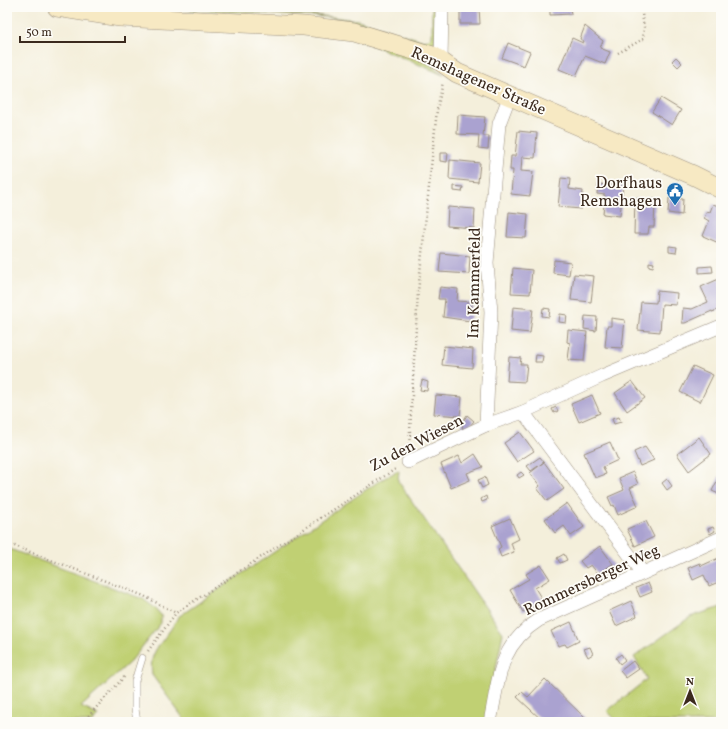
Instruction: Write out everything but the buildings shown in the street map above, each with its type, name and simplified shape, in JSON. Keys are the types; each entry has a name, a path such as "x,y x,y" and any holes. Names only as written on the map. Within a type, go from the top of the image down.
{"street":[{"name":"Remshagener Straße","path":"57,7 120,17 304,26 354,32 433,56 457,73 721,189"},
{"path":"442,7 444,64"},
{"name":"Im Kammerfeld","path":"486,425 491,312 487,263 499,124 510,95"},
{"name":"Zu den Wiesen","path":"408,462 486,425 523,412 602,376 721,326"},
{"path":"523,412 643,573"},
{"name":"Rommersberger Weg","path":"490,722 500,671 505,657 516,639 523,631 539,620 721,538"}],"lane":[{"path":"137,722 135,709 135,681 142,658"}],"path":[{"path":"618,53 643,39 644,27 640,7"},
{"path":"408,462 418,292 437,110 444,64"},
{"name":"Zu den Wiesen","path":"83,722 142,658 176,613 379,479 408,462"},
{"path":"7,543 144,596 176,613"}],"green space":[{"path":"130,7 185,7 306,14 358,20 424,41 428,40 432,36 432,7 438,7 435,43 430,46 393,32 366,24 327,17"},
{"path":"358,39 419,56 444,75"},
{"path":"399,470 398,481 503,633 485,722 186,722 152,675 151,668 155,652 178,617 379,481"},
{"path":"7,548 143,599 154,607 161,615 161,623 131,661 81,707 98,715 93,722 7,722"},
{"path":"721,607 721,722 618,722 607,711 647,679 634,657 690,617"}],"place":[{"name":"Dorfhaus Remshagen","path":"675,206"}]}
